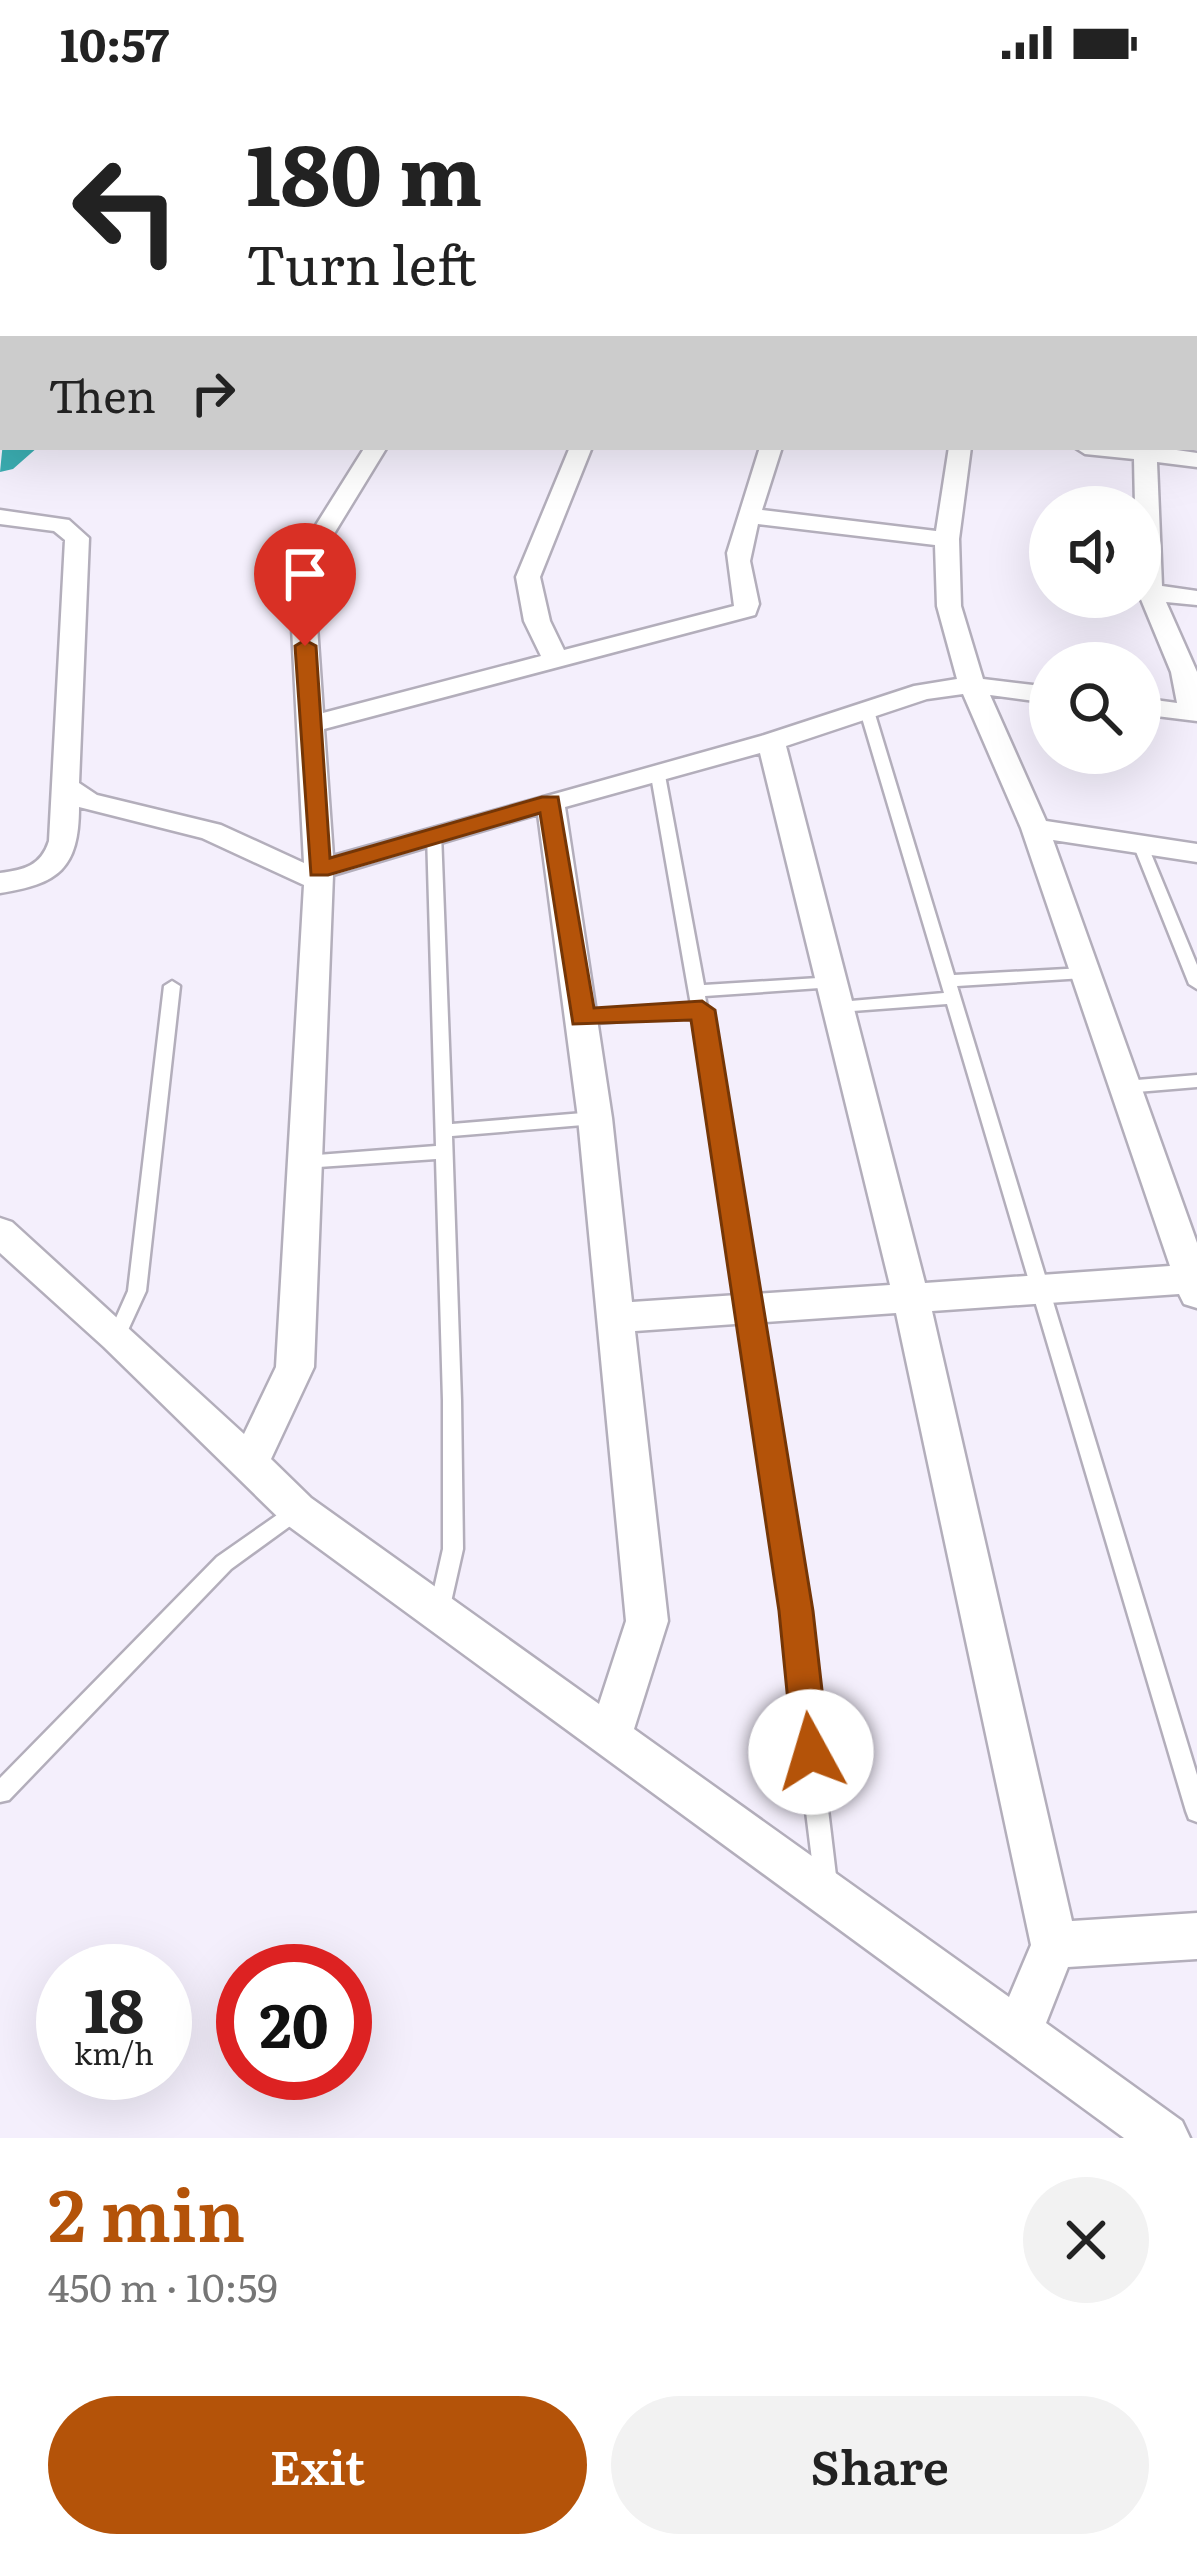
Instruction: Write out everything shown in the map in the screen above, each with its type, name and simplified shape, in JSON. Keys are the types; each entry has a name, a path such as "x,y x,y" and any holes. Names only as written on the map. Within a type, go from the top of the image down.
{"street":[{"path":"250,1462 295,1367 319,875 302,568 374,450"},
{"path":"556,662 537,621 529,577 580,450"},
{"path":"309,725 746,610 736,556 752,517 758,470 769,450"},
{"path":"616,1318 1040,1289 1195,1284 1035,828 972,685 949,606 952,450"},
{"path":"1146,486 1145,450 1197,460"},
{"path":"752,517 947,539"},
{"path":"0,883 24,881 56,862 66,843 76,538 61,525 14,519"},
{"path":"1161,593 1197,598"},
{"path":"1161,618 1195,712 1161,708"},
{"path":"65,787 88,801 211,831 319,875 434,833 771,742 923,692 972,685 1029,692"},
{"path":"771,742 910,1298 1054,1945 1020,2029"},
{"path":"550,802 595,1118 647,1621 610,1738"},
{"path":"1035,828 1197,853"},
{"path":"0,1232 117,1336 297,1510 1165,2138"},
{"path":"1054,1945 1197,1936"}],"lane":[{"path":"867,711 1197,1811"},
{"path":"657,770 699,991 796,1611 826,1894"},
{"path":"434,833 453,1549 438,1615"},
{"path":"1140,844 1197,984"},
{"path":"699,991 952,990 1084,973"},
{"path":"117,1336 136,1291 172,986"},
{"path":"582,1018 702,1010"},
{"path":"1125,1087 1197,1081"},
{"path":"443,1131 595,1118"},
{"path":"304,1162 443,1152"},
{"path":"2,1792 211,1576 297,1510"}],"waterway":[{"path":"0,461 16,450"}],"route":[{"path":"305,646 319,870 550,802 582,1018 702,1010 796,1611 811,1752"}]}
